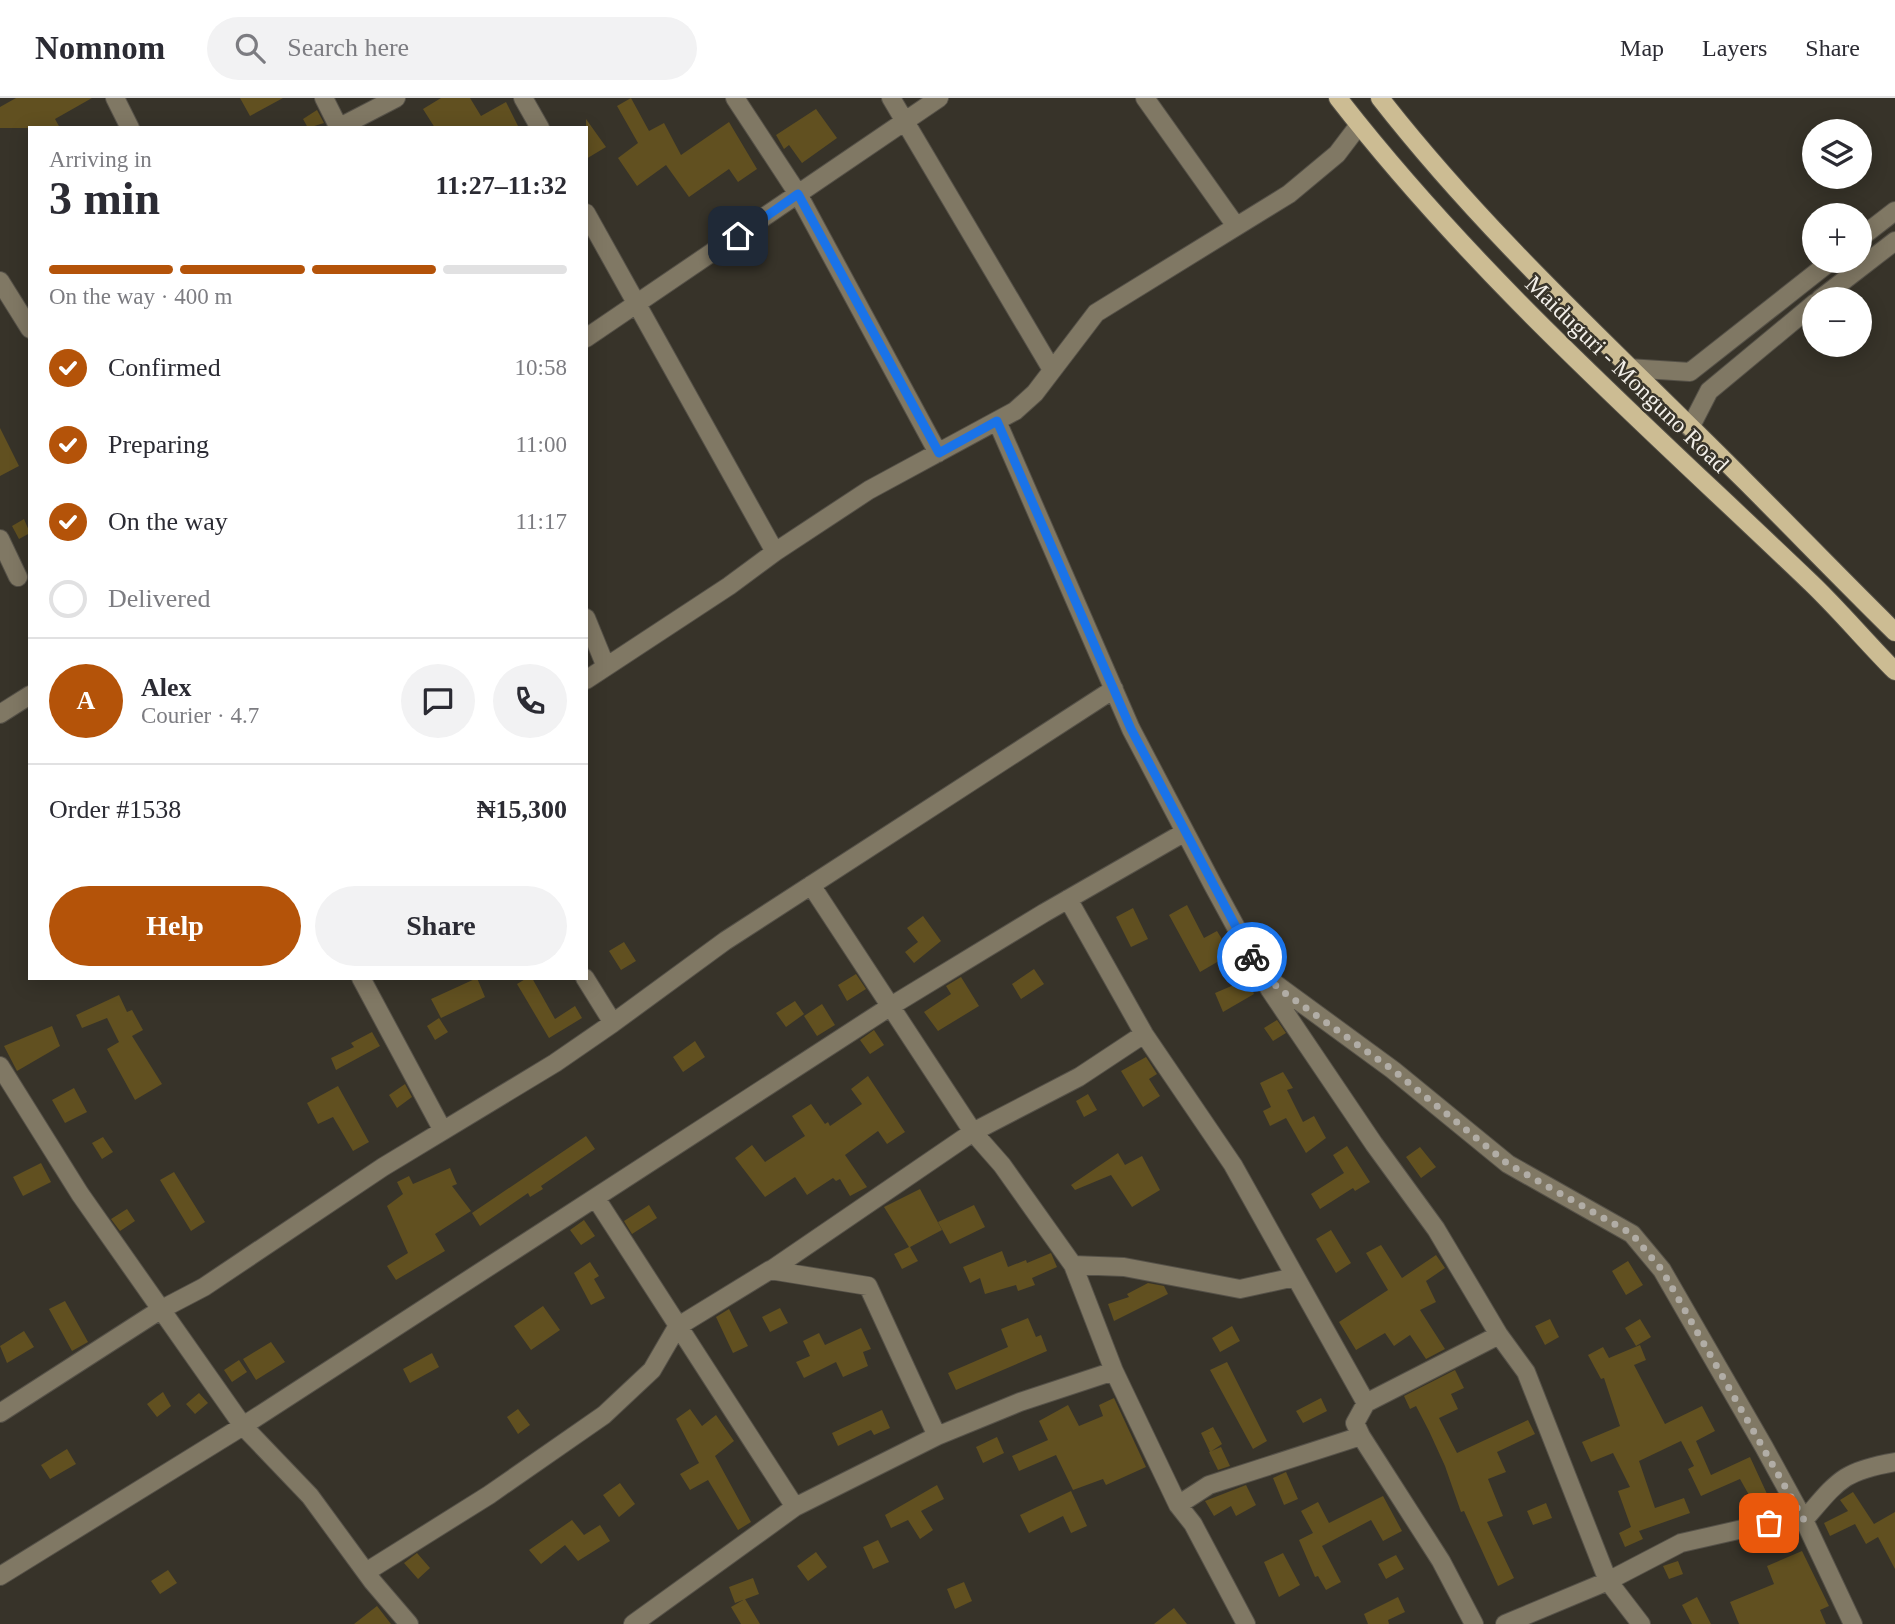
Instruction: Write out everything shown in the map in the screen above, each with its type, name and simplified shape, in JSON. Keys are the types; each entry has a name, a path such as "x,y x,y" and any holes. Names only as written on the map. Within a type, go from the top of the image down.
{"main road":[{"name":"Maiduguri - Monguno Road","path":"1338,98 1389,164 1588,373 1808,580 1895,671"},
{"name":"Maiduguri - Monguno Road","path":"1380,98 1488,225 1628,368 1895,632"}],"street":[{"path":"114,98 129,126"},
{"path":"324,98 337,126"},
{"path":"342,126 396,98"},
{"path":"523,98 539,126"},
{"path":"735,98 798,194 939,453"},
{"path":"891,98 1052,370"},
{"path":"588,337 939,98"},
{"path":"1145,98 1236,226"},
{"path":"588,679 869,490 997,421 1035,393 1096,313 1289,194 1337,154 1359,125"},
{"path":"1872,229 1895,211"},
{"path":"588,217 775,552"},
{"path":"1836,287 1895,241"},
{"path":"1628,368 1689,372 1816,273"},
{"path":"0,281 28,326"},
{"path":"1690,428 1709,391 1802,314"},
{"path":"997,421 1131,729 1185,832 1260,972 1374,1144 1436,1229 1499,1335 1526,1372 1608,1581 1641,1624"},
{"path":"0,539 18,577"},
{"path":"588,623 606,667"},
{"path":"0,1413 160,1310 204,1287 442,1129 555,1063 725,941 1114,689"},
{"path":"0,714 28,696"},
{"path":"0,1576 243,1426 597,1200 891,1006 1185,832"},
{"path":"811,885 973,1132 1002,1165 1073,1265 1114,1371 1178,1505 1193,1524 1246,1624"},
{"path":"1069,899 1144,1034 1233,1165 1366,1404"},
{"path":"1260,972 1393,1070 1508,1164 1632,1234 1662,1270 1804,1520 1853,1624"},
{"path":"362,980 442,1129"},
{"path":"586,980 612,1023"},
{"path":"366,1572 489,1495 604,1415 652,1370 677,1328 771,1270 973,1132 1079,1077 1144,1034"},
{"path":"0,1066 80,1194 243,1426 310,1496 366,1572 409,1624"},
{"path":"597,1200 677,1328 795,1507"},
{"path":"1073,1265 1124,1267 1240,1289 1295,1277"},
{"path":"771,1270 868,1286 937,1436"},
{"path":"1474,1624 1441,1561 1361,1436 1356,1423 1366,1404 1499,1335"},
{"path":"633,1624 795,1507 937,1436 1020,1402 1114,1371"},
{"path":"1178,1505 1209,1485 1361,1436"},
{"path":"1505,1624 1608,1581 1681,1544 1769,1523 1804,1520 1838,1480 1868,1467 1895,1462"}],"building":[{"path":"16,98 92,98 55,119 59,126 0,128 0,107"},
{"path":"240,98 283,98 250,116"},
{"path":"441,98 470,98 481,116 506,102 518,126 434,126 423,109"},
{"path":"631,98 649,131 664,123 681,155 729,122 757,169 738,182 729,169 689,197 666,165 637,186 618,158 638,143 617,106"},
{"path":"816,109 837,138 802,163 789,145 784,149 776,135"},
{"path":"317,110 324,123 307,126 303,119"},
{"path":"586,119 606,147 588,158 588,126"},
{"path":"0,428 19,466 0,476"},
{"path":"24,519 28,534 19,539 12,526"},
{"path":"1187,905 1204,938 1217,931 1231,954 1200,972 1169,915"},
{"path":"1133,908 1148,939 1131,947 1116,917"},
{"path":"923,916 941,941 914,963 905,952 918,942 907,928"},
{"path":"624,942 636,961 621,970 609,951"},
{"path":"1034,969 1044,984 1021,999 1012,984"},
{"path":"856,974 866,989 847,1001 838,985"},
{"path":"961,977 979,1006 938,1031 924,1012 951,994 946,986"},
{"path":"1248,979 1254,994 1223,1012 1215,993"},
{"path":"473,980 478,980 485,997 441,1018 431,999"},
{"path":"524,980 533,980 555,1019 575,1006 582,1018 549,1038 517,984"},
{"path":"119,995 127,1012 132,1010 143,1030 132,1036 162,1084 135,1100 107,1049 119,1042 107,1018 82,1028 76,1015"},
{"path":"795,1001 804,1014 786,1027 776,1013"},
{"path":"822,1004 835,1025 817,1036 804,1016"},
{"path":"439,1018 448,1032 435,1040 427,1026"},
{"path":"1277,1020 1286,1033 1273,1041 1264,1028"},
{"path":"52,1026 60,1046 17,1071 4,1046"},
{"path":"874,1030 884,1045 870,1054 860,1040"},
{"path":"372,1032 380,1046 336,1070 331,1058 354,1047 351,1043"},
{"path":"695,1041 705,1057 683,1072 673,1057"},
{"path":"1146,1057 1157,1074 1149,1079 1160,1096 1143,1107 1121,1071"},
{"path":"1283,1072 1293,1088 1287,1090 1303,1122 1314,1116 1326,1138 1306,1153 1286,1118 1270,1126 1263,1111 1271,1107 1260,1083"},
{"path":"868,1076 905,1132 887,1144 878,1131 845,1155 867,1187 850,1196 840,1179 836,1181 833,1178 807,1195 795,1177 765,1197 735,1158 752,1145 765,1162 805,1136 792,1116 811,1104 825,1124 828,1122 830,1126 862,1104 851,1089"},
{"path":"405,1084 412,1097 397,1108 389,1095"},
{"path":"338,1086 369,1142 353,1151 333,1117 318,1124 307,1103"},
{"path":"74,1088 87,1112 65,1123 52,1100"},
{"path":"1088,1094 1097,1110 1084,1117 1076,1101"},
{"path":"586,1136 595,1149 541,1186 543,1189 530,1197 528,1193 480,1226 472,1213"},
{"path":"103,1137 113,1152 102,1159 92,1143"},
{"path":"1347,1146 1370,1182 1355,1191 1353,1188 1320,1209 1311,1194 1344,1173 1333,1155"},
{"path":"1420,1147 1436,1167 1421,1178 1406,1157"},
{"path":"1118,1153 1125,1165 1142,1156 1160,1190 1132,1207 1111,1175 1075,1190 1071,1185"},
{"path":"41,1163 51,1182 23,1196 13,1177"},
{"path":"450,1168 457,1184 452,1186 471,1211 435,1234 445,1251 396,1280 387,1266 408,1253 387,1206 403,1194 397,1182 409,1176 413,1184"},
{"path":"174,1172 205,1222 191,1231 160,1180"},
{"path":"920,1189 942,1230 910,1247 918,1261 902,1269 894,1254 909,1247 884,1207"},
{"path":"649,1205 657,1218 632,1234 624,1221"},
{"path":"974,1205 985,1227 950,1244 938,1222"},
{"path":"127,1209 135,1221 120,1231 111,1219"},
{"path":"584,1220 595,1236 581,1245 570,1230"},
{"path":"1331,1230 1351,1263 1336,1273 1316,1239"},
{"path":"1381,1245 1402,1278 1436,1255 1445,1268 1426,1281 1436,1302 1420,1310 1445,1349 1426,1359 1410,1335 1394,1346 1385,1333 1356,1350 1339,1322 1388,1290 1366,1253"},
{"path":"1002,1251 1008,1267 1051,1253 1057,1267 1032,1278 1035,1285 1018,1291 1016,1285 985,1294 980,1278 970,1283 963,1267"},
{"path":"1628,1261 1643,1285 1626,1295 1612,1271"},
{"path":"590,1262 599,1276 594,1279 605,1298 591,1305 574,1273"},
{"path":"1148,1283 1164,1286 1168,1294 1114,1321 1108,1304 1129,1297 1127,1294"},
{"path":"65,1301 88,1342 72,1351 49,1309"},
{"path":"543,1306 560,1330 531,1350 514,1326"},
{"path":"780,1308 788,1323 770,1332 762,1317"},
{"path":"729,1309 748,1346 733,1353 716,1317"},
{"path":"1028,1318 1036,1337 1041,1335 1047,1351 956,1390 948,1373 1008,1347 1001,1329"},
{"path":"1550,1319 1559,1337 1545,1345 1535,1326"},
{"path":"1640,1319 1651,1337 1636,1346 1625,1328"},
{"path":"1232,1326 1240,1341 1220,1352 1212,1338"},
{"path":"861,1328 871,1349 863,1352 868,1366 843,1377 836,1362 804,1378 796,1362 810,1356 803,1341 819,1333 825,1345"},
{"path":"24,1331 34,1347 7,1363 0,1346"},
{"path":"271,1342 285,1362 256,1380 243,1359"},
{"path":"1640,1345 1646,1360 1634,1365 1665,1424 1702,1406 1715,1431 1696,1441 1711,1475 1750,1457 1768,1496 1754,1504 1740,1479 1701,1496 1688,1469 1694,1466 1681,1441 1639,1461 1655,1508 1684,1498 1690,1513 1639,1531 1643,1539 1625,1547 1619,1533 1631,1527 1618,1491 1630,1487 1613,1453 1591,1462 1582,1442 1620,1426 1604,1378 1601,1379 1588,1355 1603,1347 1609,1358"},
{"path":"432,1353 439,1367 410,1383 403,1369"},
{"path":"239,1360 247,1372 232,1382 224,1370"},
{"path":"1227,1362 1267,1441 1253,1449 1210,1370"},
{"path":"1455,1370 1464,1388 1451,1394 1458,1409 1439,1418 1457,1453 1528,1420 1535,1434 1497,1452 1506,1472 1488,1479 1503,1516 1487,1522 1514,1578 1498,1586 1464,1511 1461,1512 1429,1431 1416,1406 1410,1409 1404,1396"},
{"path":"163,1392 171,1406 157,1417 147,1404"},
{"path":"199,1393 208,1403 195,1414 186,1404"},
{"path":"1114,1398 1146,1467 1106,1485 1103,1479 1073,1490 1056,1455 1019,1471 1012,1456 1048,1440 1039,1421 1068,1405 1079,1426 1103,1416 1099,1405"},
{"path":"1321,1398 1327,1411 1303,1423 1296,1411"},
{"path":"518,1409 530,1425 518,1434 507,1417"},
{"path":"690,1409 702,1426 716,1415 734,1441 715,1456 751,1522 738,1530 708,1480 690,1490 680,1474 699,1463 676,1419"},
{"path":"882,1410 890,1428 874,1435 871,1430 838,1446 832,1433"},
{"path":"1213,1427 1222,1444 1210,1452 1201,1433"},
{"path":"997,1437 1004,1453 983,1463 976,1447"},
{"path":"1221,1447 1230,1466 1218,1470 1209,1452"},
{"path":"67,1449 76,1464 50,1479 41,1465"},
{"path":"1286,1472 1298,1499 1284,1505 1273,1478"},
{"path":"620,1483 635,1504 619,1517 603,1495"},
{"path":"937,1485 944,1499 921,1511 933,1530 920,1539 908,1520 891,1528 885,1515"},
{"path":"1246,1485 1256,1505 1236,1516 1231,1506 1214,1516 1205,1501"},
{"path":"1071,1491 1087,1526 1071,1533 1063,1516 1029,1533 1020,1515"},
{"path":"1853,1492 1874,1524 1895,1512 1895,1569 1878,1537 1866,1544 1855,1524 1830,1536 1824,1523 1848,1511 1840,1500"},
{"path":"1383,1496 1402,1531 1383,1541 1371,1520 1322,1546 1341,1582 1326,1590 1318,1576 1315,1577 1299,1540 1313,1533 1301,1511 1318,1502 1329,1523"},
{"path":"1546,1503 1552,1518 1533,1525 1527,1511"},
{"path":"572,1520 584,1535 600,1525 610,1541 578,1561 565,1545 541,1564 529,1550"},
{"path":"878,1540 889,1562 873,1569 863,1547"},
{"path":"1802,1551 1829,1606 1820,1610 1826,1624 1739,1624 1730,1602 1774,1584 1767,1566"},
{"path":"816,1552 827,1567 808,1581 797,1566"},
{"path":"417,1553 430,1568 418,1579 404,1563"},
{"path":"1283,1553 1300,1585 1279,1597 1264,1562"},
{"path":"1396,1555 1404,1569 1386,1579 1378,1564"},
{"path":"1678,1561 1683,1574 1669,1579 1663,1566"},
{"path":"168,1570 177,1583 160,1594 151,1581"},
{"path":"753,1578 759,1594 735,1603 729,1587"},
{"path":"964,1582 972,1601 955,1609 947,1589"},
{"path":"1398,1597 1405,1612 1388,1620 1389,1624 1368,1624 1364,1614"},
{"path":"1697,1597 1711,1624 1692,1624 1682,1605"},
{"path":"745,1599 760,1624 741,1624 731,1607"},
{"path":"377,1606 391,1624 354,1624"},
{"path":"1174,1608 1187,1624 1154,1624"}],"way so far":[{"path":"1252,957 1260,972 1282,991 1393,1070 1508,1164 1632,1234 1662,1270 1804,1520 1769,1523"}],"route":[{"path":"738,236 798,194 939,453 997,421 1082,611 1131,729 1252,957"}]}
